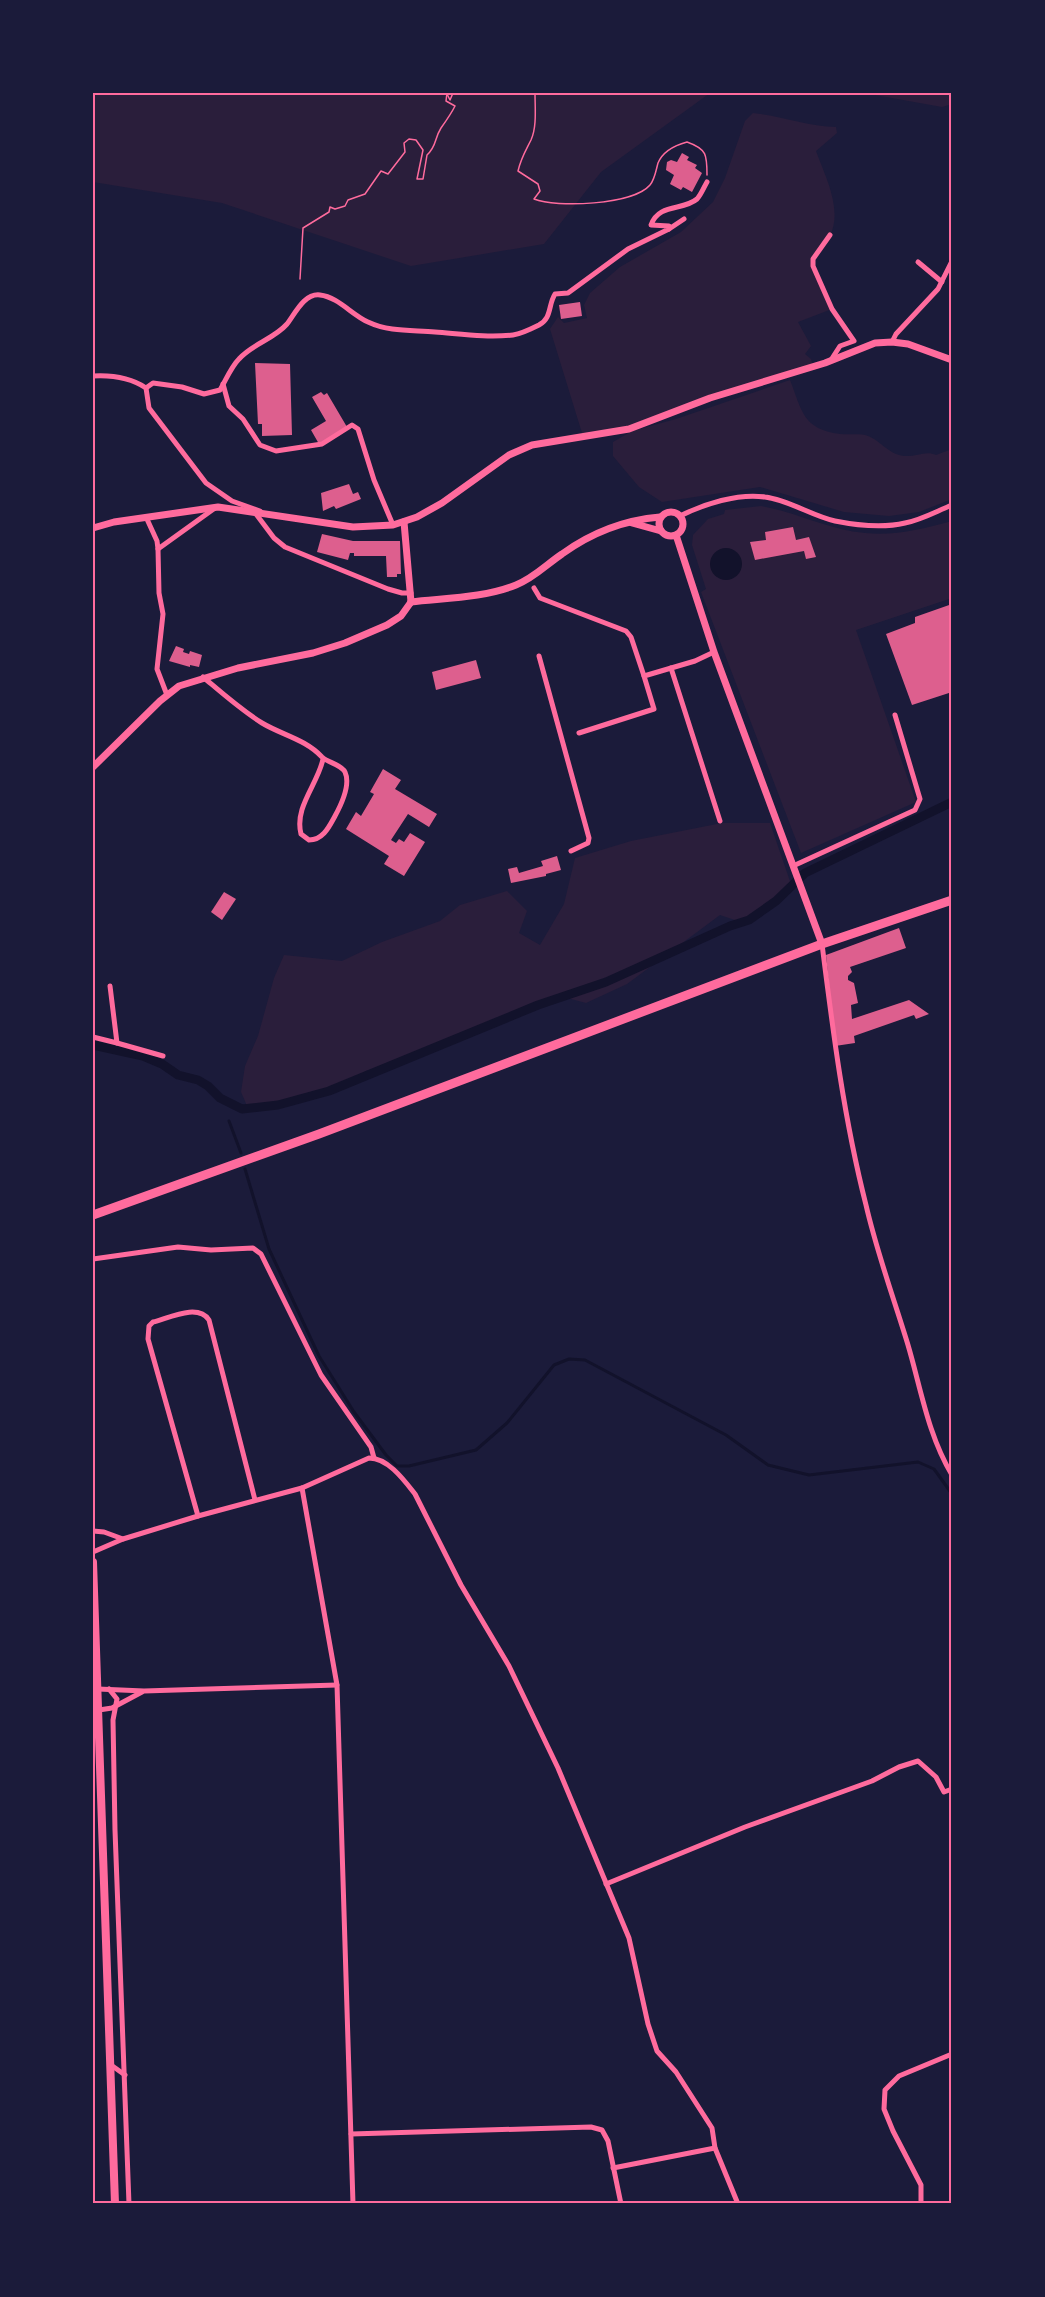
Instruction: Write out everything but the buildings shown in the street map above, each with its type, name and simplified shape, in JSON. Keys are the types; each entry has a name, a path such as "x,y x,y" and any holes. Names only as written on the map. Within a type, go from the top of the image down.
{"main road":[{"path":"93,1215 319,1134 822,944 952,900"},
{"path":"93,1562 115,2204"}],"street":[{"path":"669,229 666,225 651,225 654,218 666,209 696,200 707,182"},
{"path":"146,388 153,383 182,387 204,394 220,390 239,359 255,345 271,338 286,325 300,305 310,297 320,295 347,307 366,321 393,330 489,337 516,334 541,324 551,311 555,294 568,293 628,249 684,219"},
{"path":"830,235 813,259 813,266 832,309 854,341 840,346 830,361"},
{"path":"892,342 896,334 942,282 952,261"},
{"path":"918,262 942,282"},
{"path":"93,528 114,522 218,507 353,527 393,525 442,503 509,455 532,445 628,429 710,399 830,361 875,343 892,342 920,348 952,360"},
{"path":"93,376 102,375 134,380 146,388 149,408 206,483 232,501 277,516"},
{"path":"224,384 229,406 243,419 260,445 276,451 321,444 352,425 358,429 374,480 393,525"},
{"path":"680,516 697,508 743,497 766,497 835,521 874,525 904,524 952,505"},
{"path":"158,549 218,507"},
{"path":"256,514 274,538 285,547 411,597 486,593 515,585 539,572 591,536 627,522 660,517 670,512 680,516 683,522 682,528 676,535 668,536 661,531 627,522"},
{"path":"146,517 157,541 158,549 159,593 163,614 157,669 167,694"},
{"path":"660,517 658,524 661,531"},
{"path":"93,767 167,694 179,686 203,677 345,644 401,616 411,597 404,522"},
{"path":"676,535 714,652 822,944 838,1074 866,1206 928,1419 940,1455 952,1475"},
{"path":"534,588 540,598 626,631 631,637 644,676 654,709 579,733"},
{"path":"644,676 714,652"},
{"path":"540,656 589,838 588,843 571,851"},
{"path":"671,668 720,821"},
{"path":"203,677 263,724 312,747 323,759 341,768 345,773 346,786 340,805 328,828 319,838 309,840 301,834 299,818 323,759"},
{"path":"794,869 915,810 920,799 895,715"},
{"path":"110,986 117,1043"},
{"path":"93,1037 164,1056"},
{"path":"93,1259 178,1247 212,1250 247,1247 256,1250 261,1254 321,1375 371,1447 374,1458"},
{"path":"198,1516 148,1339 149,1326 153,1322 195,1311 206,1315 209,1320 255,1500"},
{"path":"93,1552 123,1539 198,1516 302,1488 364,1460 374,1458 384,1463 415,1494 461,1585 509,1666 558,1768 629,1938 648,2024 657,2051 676,2072 712,2128 715,2148 738,2204"},
{"path":"302,1488 338,1685 354,2204"},
{"path":"93,1531 104,1532 123,1539"},
{"path":"98,1689 144,1691 338,1685"},
{"path":"109,1689 117,1696 113,1720 115,1830 129,2204"},
{"path":"99,1710 116,1706 144,1691"},
{"path":"606,1884 745,1827 872,1781 899,1767 918,1761 936,1777 944,1792 952,1789"},
{"path":"921,2204 921,2185 884,2109 885,2090 899,2076 952,2054"},
{"path":"111,2065 125,2075"},
{"path":"351,2134 591,2127 602,2130 608,2141 621,2204"},
{"path":"113,2149 127,2141"},
{"path":"613,2168 715,2148"}],"path":[{"path":"447,93 450,100 453,93"},
{"path":"300,279 303,228 329,212 330,207 335,209 345,206 348,200 365,194 381,171 388,174 405,152 404,143 409,139 416,140 423,150 417,179 423,179 427,155 434,149 439,130 448,120 455,106 446,101 447,93"},
{"path":"534,93 535,115 532,139 521,157 518,171 538,184 540,191 534,199 545,204 570,205 633,195 649,186 659,160 670,149 687,142 703,150 707,158 707,182"}],"shaded area":[{"path":"93,93 710,93 601,172 544,244 411,266 222,203 93,182"},
{"path":"864,93 952,93 952,104 942,107"},
{"path":"753,113 836,127 837,133 816,151 828,182 835,215 830,236 813,259 832,309 798,322 811,346 805,354 811,359 813,366 711,398 628,429 595,435 582,433 550,329 558,317 564,323 587,318 584,305 590,293 620,267 681,232 713,202 725,178 745,121"},
{"path":"790,380 805,416 818,428 840,434 868,436 890,451 905,456 928,453 936,455 952,449 952,499 919,512 889,516 844,512 760,487 662,502 639,487 613,456 613,442 632,431 676,419"},
{"path":"761,506 838,528 876,534 898,533 952,521 952,598 856,630 916,802 801,853 701,592 706,589 692,545 693,535 708,519 724,514 725,510"},
{"path":"726,548 738,552 742,564 738,576 726,580 714,576 710,564 714,552"},
{"path":"722,823 770,823 793,890 765,904 741,922 720,915 627,984 586,1003 560,996 428,1046 423,1055 366,1071 347,1083 295,1099 248,1108 241,1092 245,1066 258,1036 274,978 284,955 342,961 382,942 440,921 460,905 507,891 527,911 519,933 540,945 564,904 575,858 631,841"}],"waterway":[{"path":"93,1045 143,1056 162,1064 178,1075 198,1080 220,1098 242,1109 278,1105 329,1091 538,1005 606,982 730,926 749,920 776,901 805,873 952,802"},
{"path":"229,1121 241,1153"},
{"path":"245,1169 269,1249 319,1356 354,1412 397,1466 409,1466 476,1450 507,1423 554,1365 569,1359 585,1360 726,1435 768,1465 809,1475 918,1462 934,1469 952,1494"}]}
